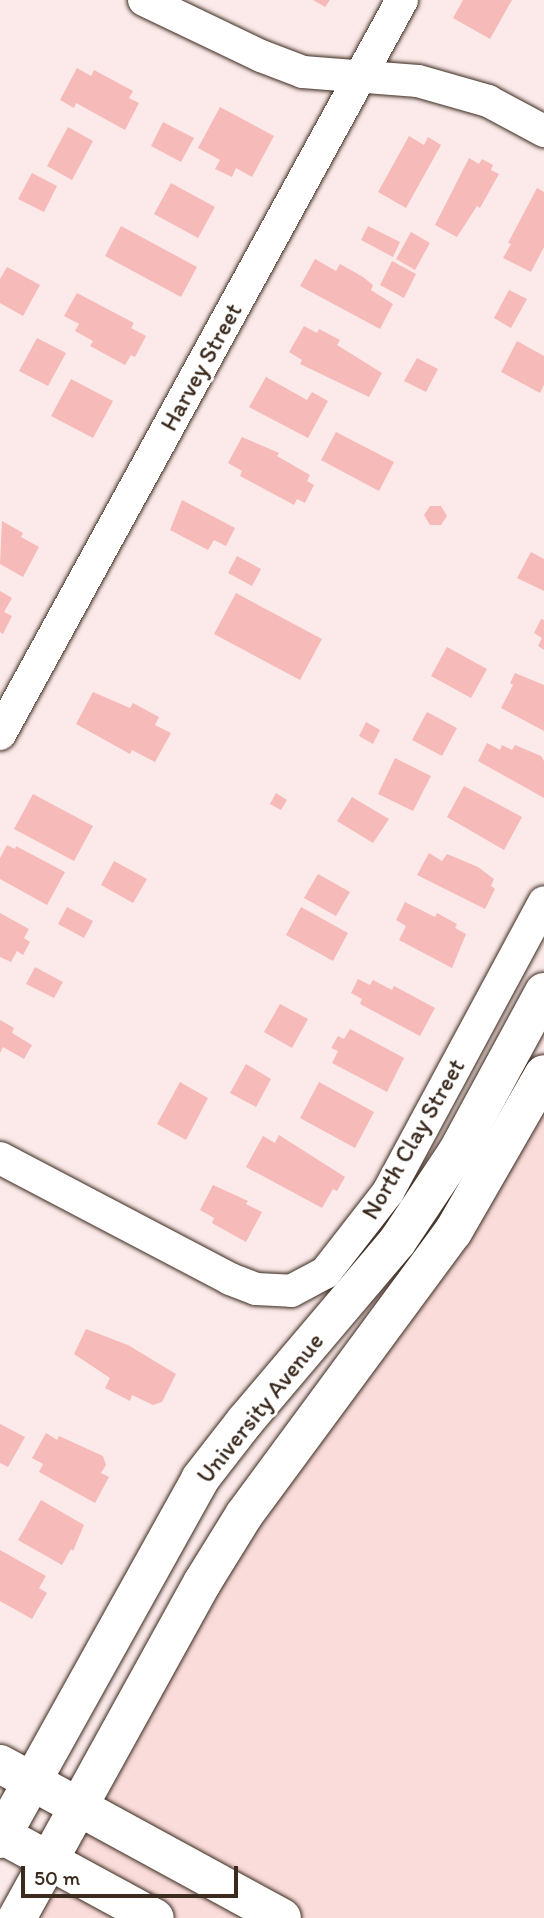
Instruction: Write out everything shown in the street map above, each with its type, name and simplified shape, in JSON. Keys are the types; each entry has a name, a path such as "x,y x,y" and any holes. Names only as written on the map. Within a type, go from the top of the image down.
{"main road":[{"name":"University Avenue","path":"1,1836 16,1773 200,1479 246,1420 397,1242 457,1152 544,992"},
{"name":"University Avenue","path":"17,1918 202,1583 244,1515 453,1232 544,1074"},
{"path":"16,1773 282,1918"},
{"path":"1,1836 155,1918"}],"street":[{"path":"144,0 261,57 303,72 359,79 418,81 488,101 544,131"},
{"name":"Harvey Street","path":"0,734 401,0"},
{"name":"North Clay Street","path":"0,1158 230,1279 256,1289 291,1291 325,1273 387,1192 544,902"}],"shaded area":[{"path":"544,1074 544,1918 155,1918 47,1860"},
{"path":"67,1892 126,1918 38,1918 51,1898"}],"building":[{"path":"313,0 330,0 325,7"},
{"path":"463,0 512,0 490,39 453,18"},
{"path":"77,68 91,76 94,70 133,91 129,98 139,103 125,130 76,103 74,108 60,100"},
{"path":"220,107 274,136 252,177 236,168 232,177 215,169 220,160 198,148"},
{"path":"163,122 194,138 181,162 151,146"},
{"path":"68,127 93,141 72,180 47,166"},
{"path":"409,136 424,145 428,137 441,145 406,208 378,192"},
{"path":"469,158 479,164 482,159 493,165 491,170 499,174 480,208 477,206 457,237 435,225"},
{"path":"32,173 57,186 44,212 18,199"},
{"path":"171,183 215,207 198,238 154,214"},
{"path":"537,188 544,192 544,247 531,272 503,258"},
{"path":"121,226 197,267 181,297 105,256"},
{"path":"368,226 400,242 393,257 361,240"},
{"path":"411,232 430,243 415,270 396,259"},
{"path":"315,259 336,271 340,264 363,277 373,285 371,290 393,304 380,329 300,286"},
{"path":"392,261 416,274 404,298 380,285"},
{"path":"7,267 40,285 23,316 0,303 0,279"},
{"path":"509,290 527,299 511,328 494,318"},
{"path":"77,293 134,323 131,328 146,336 135,357 131,355 125,365 90,346 93,341 75,331 79,324 64,316"},
{"path":"304,326 317,333 319,329 340,340 337,345 382,373 369,397 300,364 302,360 289,352"},
{"path":"37,338 66,353 48,386 19,371"},
{"path":"517,341 544,356 544,385 540,393 501,372"},
{"path":"417,358 438,369 426,392 404,381"},
{"path":"266,377 307,400 312,392 328,401 308,438 249,407"},
{"path":"71,379 113,401 93,438 51,416"},
{"path":"336,432 394,462 379,491 321,460"},
{"path":"242,437 279,453 277,456 310,475 307,481 314,485 305,503 297,499 294,505 240,476 242,471 228,463"},
{"path":"182,500 235,528 226,546 214,540 208,550 170,530"},
{"path":"430,506 441,506 447,516 441,525 430,525 424,515"},
{"path":"2,521 23,533 21,537 39,547 23,577 0,564"},
{"path":"531,552 544,559 544,591 517,578"},
{"path":"237,556 261,569 252,586 228,573"},
{"path":"0,591 12,598 4,612 12,616 3,634 0,632"},
{"path":"236,593 322,639 300,680 214,634"},
{"path":"541,619 544,620 544,650 538,646 542,638 534,633"},
{"path":"447,647 487,669 471,698 431,676"},
{"path":"515,673 544,685 544,731 501,708 513,685 510,683"},
{"path":"93,692 130,708 133,703 159,717 155,725 171,733 155,762 132,750 130,754 76,724"},
{"path":"427,712 457,728 442,756 412,740"},
{"path":"366,722 380,730 373,744 359,736"},
{"path":"487,743 500,750 502,745 512,750 515,745 541,756 544,761 544,798 478,761"},
{"path":"395,758 431,776 413,811 378,794"},
{"path":"464,786 522,817 504,850 447,817"},
{"path":"276,793 287,800 281,810 270,804"},
{"path":"33,794 93,826 74,861 14,829"},
{"path":"352,797 389,819 373,843 337,821"},
{"path":"7,845 15,849 16,846 65,872 47,905 0,879 0,858"},
{"path":"429,853 442,861 447,854 478,867 494,879 491,886 495,889 485,909 417,875"},
{"path":"114,861 147,879 133,903 101,885"},
{"path":"318,874 350,892 336,916 304,898"},
{"path":"405,902 435,917 437,913 457,924 455,928 466,934 452,968 399,940 406,926 396,920"},
{"path":"67,907 93,921 84,938 58,924"},
{"path":"301,907 348,933 333,961 286,935"},
{"path":"0,913 29,929 24,938 30,942 23,955 17,951 11,962 0,957"},
{"path":"35,967 63,982 54,998 26,984"},
{"path":"358,979 370,985 373,980 392,990 394,986 435,1008 420,1036 360,1004 362,999 351,993"},
{"path":"280,1004 308,1019 292,1048 264,1032"},
{"path":"0,1020 14,1028 12,1033 32,1045 24,1059 3,1047 0,1053"},
{"path":"350,1029 404,1058 387,1092 332,1063 338,1051 331,1048 338,1036 344,1039"},
{"path":"246,1064 271,1079 256,1107 230,1093"},
{"path":"180,1082 208,1098 186,1140 157,1124"},
{"path":"319,1082 374,1112 355,1148 300,1118"},
{"path":"279,1135 345,1177 337,1191 333,1189 322,1208 246,1167 263,1136 275,1143"},
{"path":"213,1185 248,1201 246,1204 262,1212 246,1242 212,1223 214,1218 200,1210"},
{"path":"86,1329 128,1345 176,1374 162,1402 153,1405 132,1395 130,1401 105,1388 110,1378 74,1354"},
{"path":"0,1424 25,1437 8,1467 0,1463"},
{"path":"46,1433 57,1440 59,1436 103,1456 106,1465 101,1473 109,1477 95,1503 39,1472 43,1464 32,1458"},
{"path":"41,1500 84,1525 73,1551 71,1549 62,1565 18,1540"},
{"path":"0,1550 46,1576 39,1588 47,1593 32,1619 0,1601"}]}
